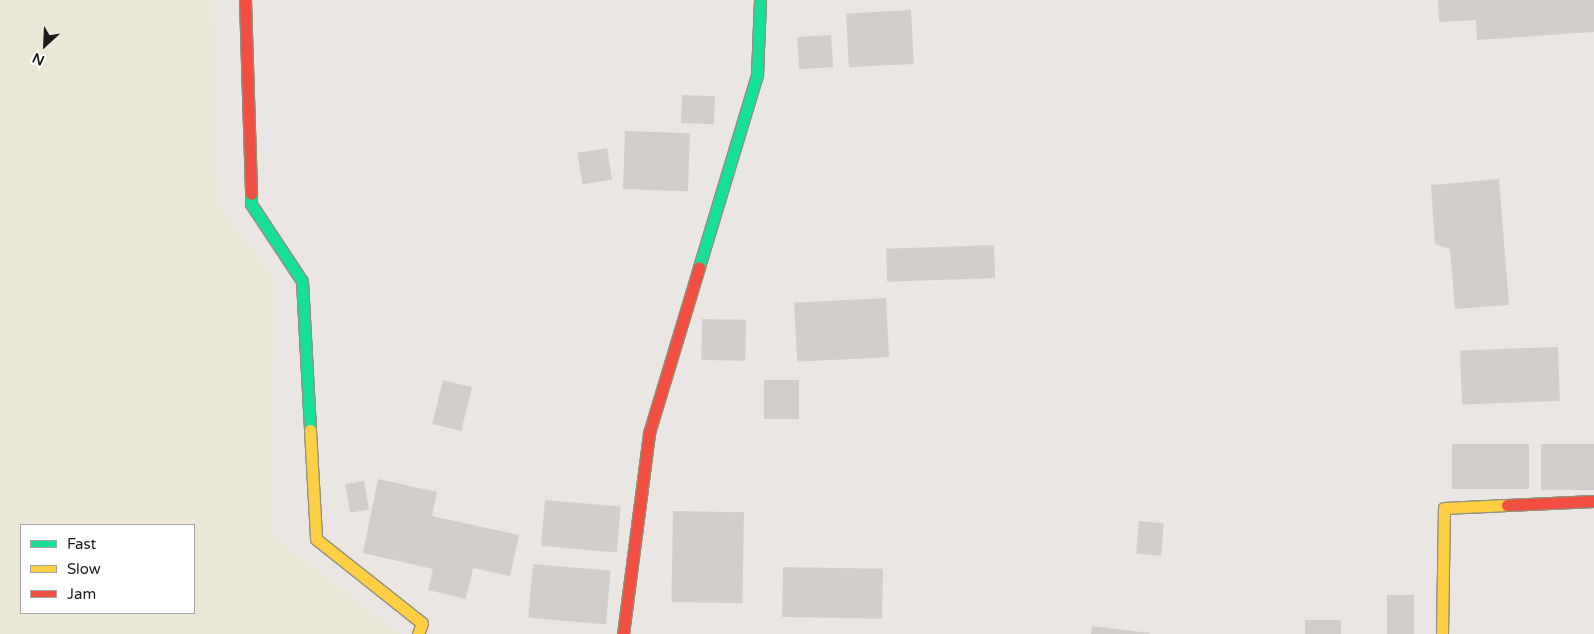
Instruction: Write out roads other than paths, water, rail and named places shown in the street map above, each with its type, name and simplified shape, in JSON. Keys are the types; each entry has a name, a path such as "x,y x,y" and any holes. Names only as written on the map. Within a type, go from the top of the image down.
{"street":[{"path":"246,0 251,204 302,281 316,539 422,623 418,634"},
{"path":"623,634 649,433 757,75 760,0"},
{"path":"1442,634 1444,508 1594,501"}]}
